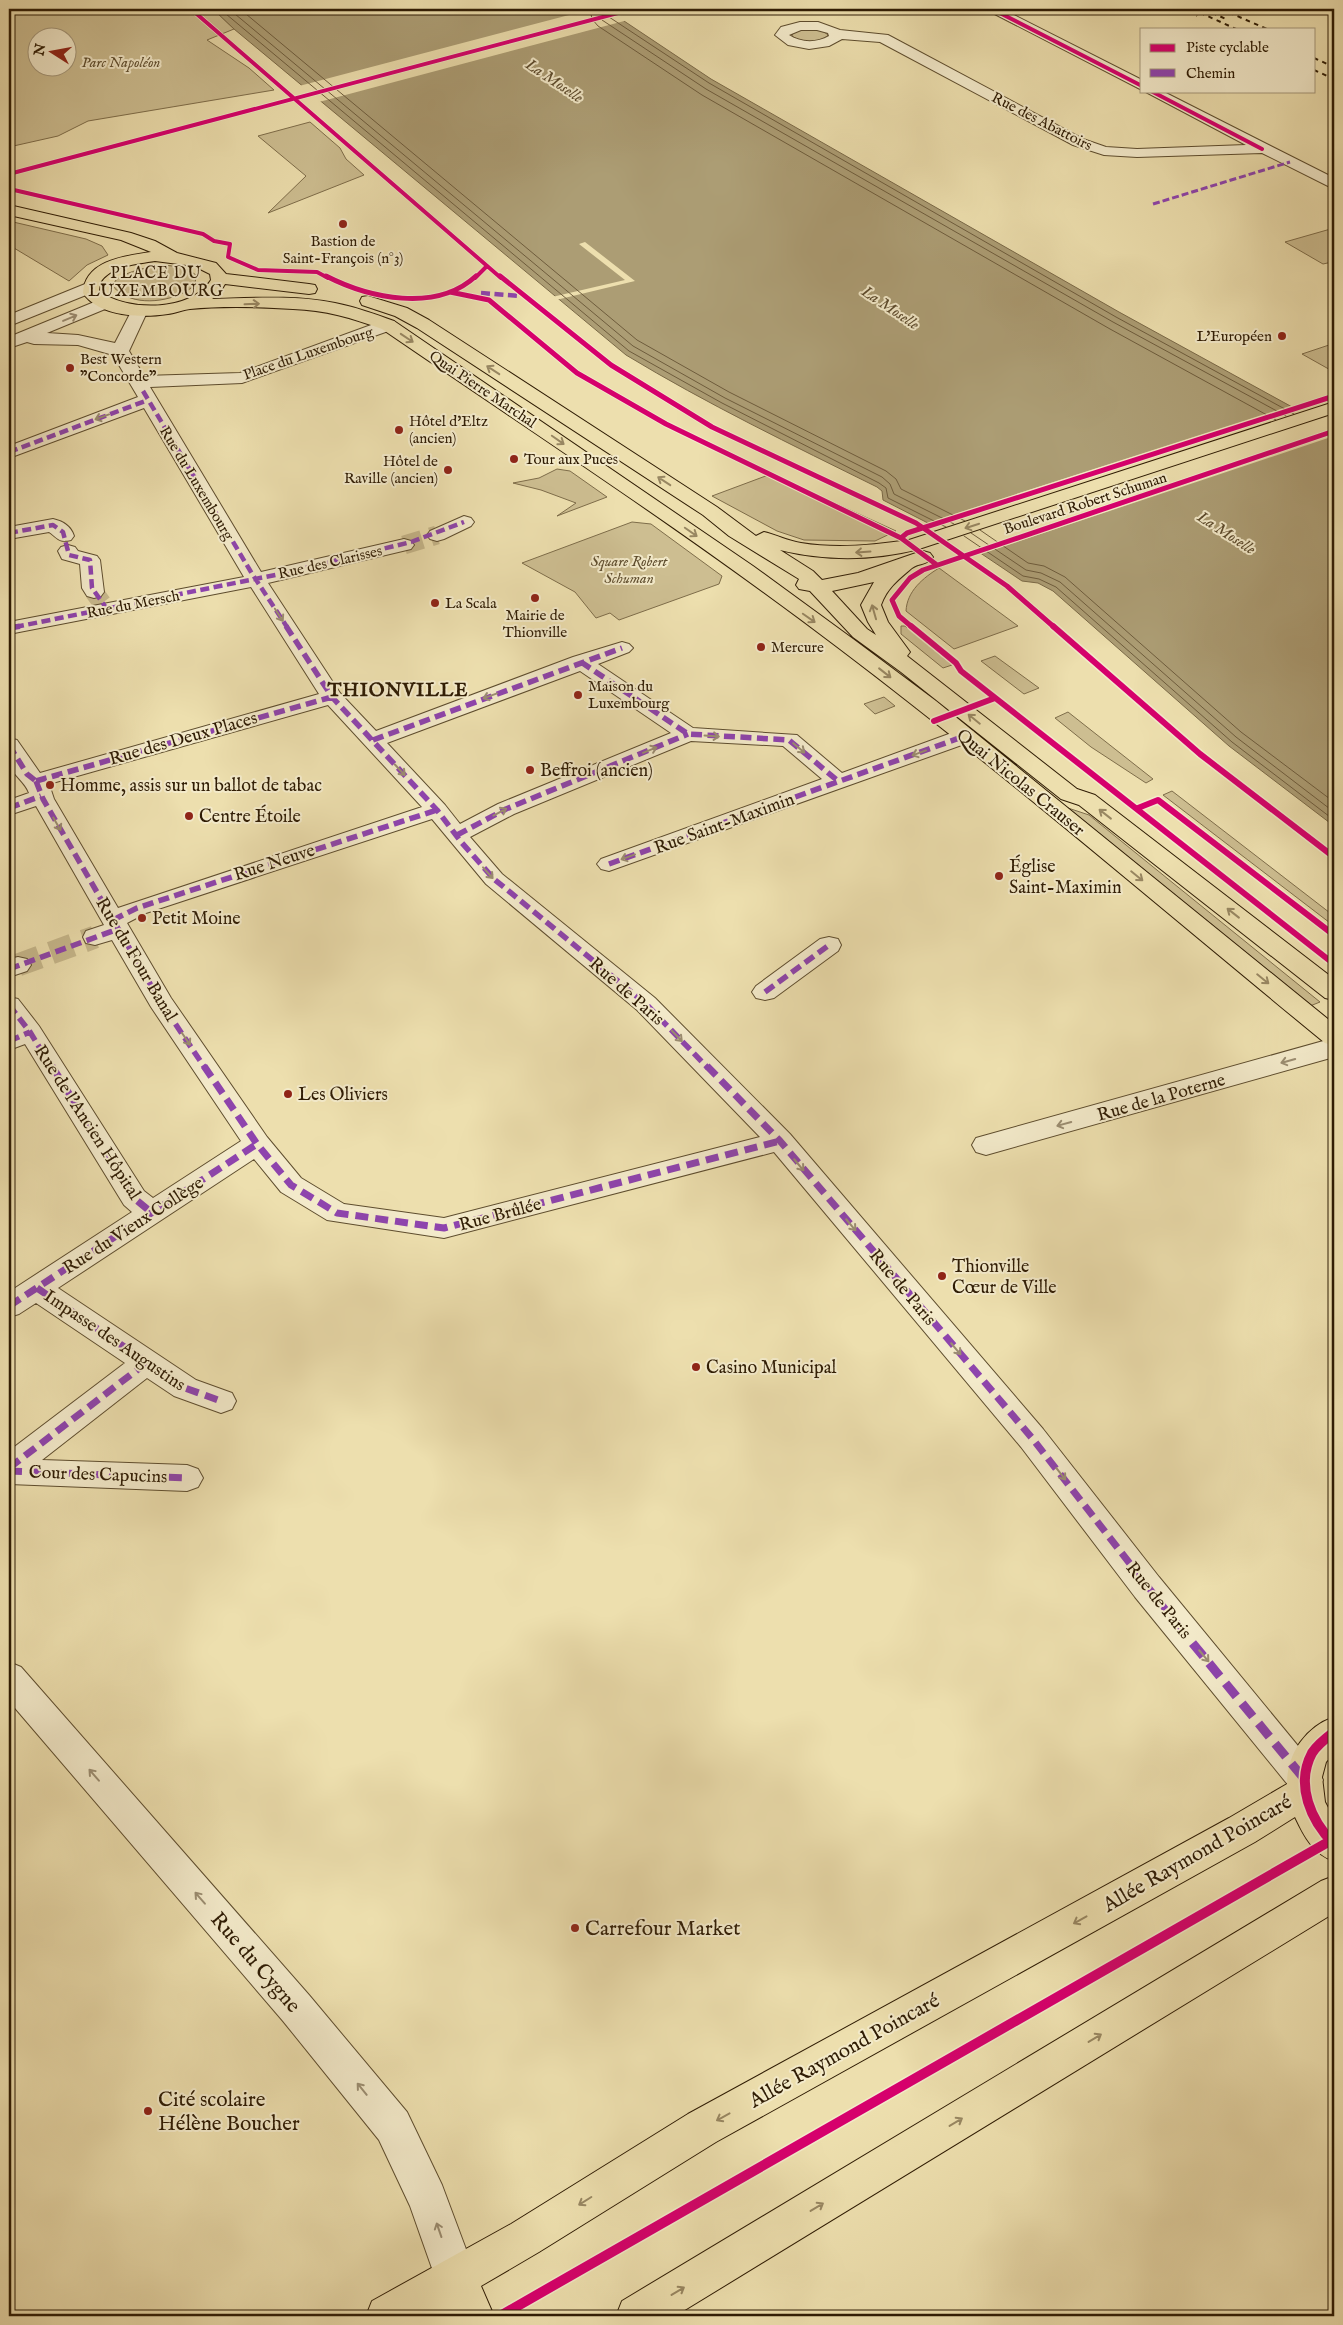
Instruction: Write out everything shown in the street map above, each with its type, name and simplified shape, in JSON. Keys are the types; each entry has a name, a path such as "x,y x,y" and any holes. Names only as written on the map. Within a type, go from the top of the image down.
{"main road":[{"path":"9,210 125,236 149,244 171,256"},
{"path":"78,226 112,244 124,262"},
{"path":"171,256 207,264 216,271 219,278 212,291 186,304 171,308 140,310 104,304 91,293 92,280 99,273 124,262 139,258 171,256"},
{"name":"Quai Pierre Marchal","path":"219,278 356,297 409,316 720,517 773,542 806,550 848,552 881,550 919,551"},
{"name":"Quai Pierre Marchal","path":"186,304 287,303 321,306 361,315 388,325 746,570 846,643"},
{"name":"Boulevard Robert Schuman","path":"820,582 853,581 919,551 1334,408"},
{"name":"Boulevard Robert Schuman","path":"919,551 1334,421"},
{"name":"Quai Pierre Marchal","path":"720,517 736,532 820,582 860,633 910,667"},
{"path":"910,667 878,622 872,605 878,588 919,551"},
{"name":"Quai Pierre Marchal","path":"746,570 801,584 820,582"},
{"name":"Quai Nicolas Crauser","path":"846,643 965,736 1334,1038"},
{"name":"Quai Nicolas Crauser","path":"910,667 1069,794 1087,800 1334,992"},
{"path":"1334,1732 1312,1752 1306,1769 1305,1786 1312,1816 1320,1829 1334,1844"},
{"name":"Allée Raymond Poincaré","path":"386,2316 525,2238 710,2124 1242,1830 1305,1786"},
{"path":"637,2316 1334,1893"},
{"path":"444,2316 455,2276"},
{"path":"455,2276 473,2316"}],"street":[{"path":"992,9 1140,85"},
{"path":"793,13 818,26"},
{"name":"Rue des Abattoirs","path":"836,34 834,40 812,45 796,43 782,36 786,30 792,27 818,26 830,29 836,34 883,38 1078,142 1104,151 1137,153 1262,149"},
{"path":"1153,92 1334,184"},
{"path":"9,321 90,287"},
{"path":"14,341 104,304"},
{"path":"120,352 140,310"},
{"name":"Place du Luxembourg","path":"9,452 143,391 183,381 242,378 388,325"},
{"path":"14,341 78,339 94,342 120,352 143,391"},
{"name":"Rue du Luxembourg","path":"143,391 254,577 332,697"},
{"path":"437,535 464,522"},
{"path":"9,533 53,525 63,532 69,555 90,560 92,588 101,601"},
{"name":"Rue des Clarisses","path":"254,577 404,545"},
{"name":"Rue du Mersch","path":"9,628 101,601 254,577"},
{"path":"373,740 622,648"},
{"path":"581,662 688,734"},
{"name":"Rue de Paris","path":"332,697 437,810 494,879 646,1004 780,1141 1032,1438 1305,1786"},
{"name":"Rue des Deux Places","path":"9,808 38,789 332,697"},
{"path":"457,835 506,809 688,734 789,740 838,781"},
{"name":"Rue Saint-Maximin","path":"609,864 965,736"},
{"name":"Rue du Four Banal","path":"9,745 38,789 160,1000 253,1137"},
{"name":"Rue Neuve","path":"95,937 137,908 437,810"},
{"path":"766,992 829,945"},
{"name":"Rue de l'Ancien Hôpital","path":"9,1005 19,1036 134,1198 152,1213"},
{"name":"Rue de la Poterne","path":"986,1145 1316,1054 1334,1047"},
{"name":"Rue Brûlée","path":"253,1137 291,1185 337,1213 444,1228 780,1141"},
{"name":"Rue du Vieux Collège","path":"9,1306 152,1213 253,1137"},
{"name":"Impasse des Augustins","path":"37,1288 66,1310 185,1388 221,1401"},
{"name":"Cour des Capucins","path":"9,1470 146,1363"},
{"name":"Cour des Capucins","path":"9,1470 186,1478"},
{"name":"Rue du Cygne","path":"9,1677 296,2008 393,2126 428,2199 455,2276"}],"green space":[{"name":"Parc Napoléon","path":"9,9 213,9 234,29 207,40 249,68 274,90 88,121 58,136 9,147"},
{"path":"807,29 823,31 828,35 820,40 810,42 792,36 793,32"},
{"path":"310,122 340,148 346,159 364,175 268,213 306,176 258,136"},
{"path":"9,221 86,239 102,246 108,255 87,265 69,281 9,245"},
{"path":"1334,228 1332,262 1323,264 1285,242"},
{"path":"162,265 180,267 192,272 196,275 195,285 179,295 150,301 130,298 115,288 114,282 127,274"},
{"path":"1332,344 1334,346 1334,372 1302,354"},
{"path":"557,469 570,471 607,497 557,516 576,503 541,490 513,483 539,478"},
{"path":"771,474 896,531 875,541 804,540 777,531 712,496"},
{"name":"Square Robert Schuman","path":"632,522 651,524 722,576 719,584 619,620 610,613 596,618 575,592 522,563"},
{"path":"939,568 1018,626 954,649 906,611 909,597 913,591 927,576"},
{"path":"901,626 905,626 952,665 943,668 901,634"},
{"path":"995,656 1039,688 1024,694 981,661"},
{"path":"884,697 895,706 875,714 864,704"},
{"path":"1068,712 1153,779 1146,783 1091,747 1055,718"},
{"path":"1172,791 1334,916 1334,926 1163,795"},
{"path":"1068,808 1089,815 1320,1002 1310,1006"}],"water":[{"name":"La Moselle","path":"213,9 606,9 711,79 1119,312 1334,430 1334,826 1229,746 1053,591 1038,583 1022,581 961,540 883,500 882,491 877,487 719,407 626,355 234,29"}],"pier":[{"path":"592,9 610,9 628,20 319,102 299,86"},
{"path":"585,242 635,281 556,300 552,297 625,280 579,244"},
{"path":"1293,405 1334,427 1334,436 978,555 960,542 923,524"}],"tunnel":[{"path":"404,545 437,535"},
{"path":"94,592 102,603"},
{"path":"18,965 95,937"}],"railway":[{"path":"1180,9 1197,16"},
{"path":"1192,9 1234,28"},
{"path":"1204,9 1228,20"},
{"path":"1221,9 1265,28"},
{"path":"1316,59 1334,67"},
{"path":"1316,71 1334,79"}],"marked path":[{"path":"1153,204 1290,162"},
{"path":"481,293 521,296"},
{"path":"143,391 251,572 332,697 437,810 462,843 494,879 646,1004 780,1141 1032,1438 1147,1587 1305,1780"},
{"path":"9,452 148,400"},
{"path":"9,628 242,583 411,542 464,522"},
{"path":"9,533 53,525 63,532 69,555 90,560 92,588 107,609"},
{"path":"373,740 622,648"},
{"path":"581,662 688,734 789,740 838,781"},
{"path":"36,781 332,697"},
{"path":"457,835 506,809 688,734"},
{"path":"609,864 965,736"},
{"path":"9,745 27,774 36,781"},
{"path":"36,781 43,799 160,1001 257,1144 291,1185 337,1213 444,1228 780,1141"},
{"path":"9,808 41,796"},
{"path":"113,920 137,908 437,810"},
{"path":"9,969 118,929"},
{"path":"765,992 829,945"},
{"path":"9,1005 30,1032 134,1198 152,1213"},
{"path":"9,1041 30,1032"},
{"path":"9,1306 257,1144"},
{"path":"37,1288 185,1388 221,1401"},
{"path":"9,1468 146,1363"},
{"path":"9,1471 187,1478"}],"cycle path":[{"path":"191,9 487,266 611,365 712,427 916,523 927,530 1007,586 1200,754 1334,857"},
{"path":"9,174 633,9"},
{"path":"992,9 1140,85"},
{"path":"1153,92 1262,149"},
{"path":"9,187 14,190 203,234 214,241 230,244 228,257 258,270 317,272 345,286 405,299 432,297 450,292 472,280 487,266"},
{"path":"450,292 489,300 577,373 666,424 901,538 937,565"},
{"path":"901,538 907,533 1334,396"},
{"path":"1334,431 923,570 910,578 892,600 899,616 956,663 961,671 1138,808 1334,964"},
{"path":"934,721 995,698"},
{"path":"1138,808 1158,800 1334,935"},
{"path":"1334,1732 1319,1744 1312,1753 1305,1777 1305,1790 1312,1814 1325,1836 1334,1844"},
{"path":"500,2316 1330,1841"}],"place":[{"name":"Bastion de Saint-François (n°3)","path":"343,224"},
{"name":"L'Européen","path":"1282,336"},
{"name":"Best Western \"Concorde\"","path":"70,368"},
{"name":"Hôtel d'Eltz (ancien)","path":"399,430"},
{"name":"Tour aux Puces","path":"514,459"},
{"name":"Hôtel de Raville (ancien)","path":"448,470"},
{"name":"Mairie de Thionville","path":"535,598"},
{"name":"La Scala","path":"435,603"},
{"name":"Mercure","path":"761,647"},
{"name":"Maison du Luxembourg","path":"578,695"},
{"name":"Beffroi (ancien)","path":"530,770"},
{"name":"Homme, assis sur un ballot de tabac","path":"50,785"},
{"name":"Centre Étoile","path":"189,816"},
{"name":"Église Saint-Maximin","path":"999,876"},
{"name":"Petit Moine","path":"142,918"},
{"name":"Les Oliviers","path":"288,1094"},
{"name":"Thionville Cœur de Ville","path":"942,1276"},
{"name":"Casino Municipal","path":"696,1367"},
{"name":"Carrefour Market","path":"575,1928"},
{"name":"Cité scolaire Hélène Boucher","path":"148,2111"}],"district":[{"name":"PLACE DU LUXEMBOURG","path":"156,281"},
{"name":"THIONVILLE","path":"398,689"}]}
